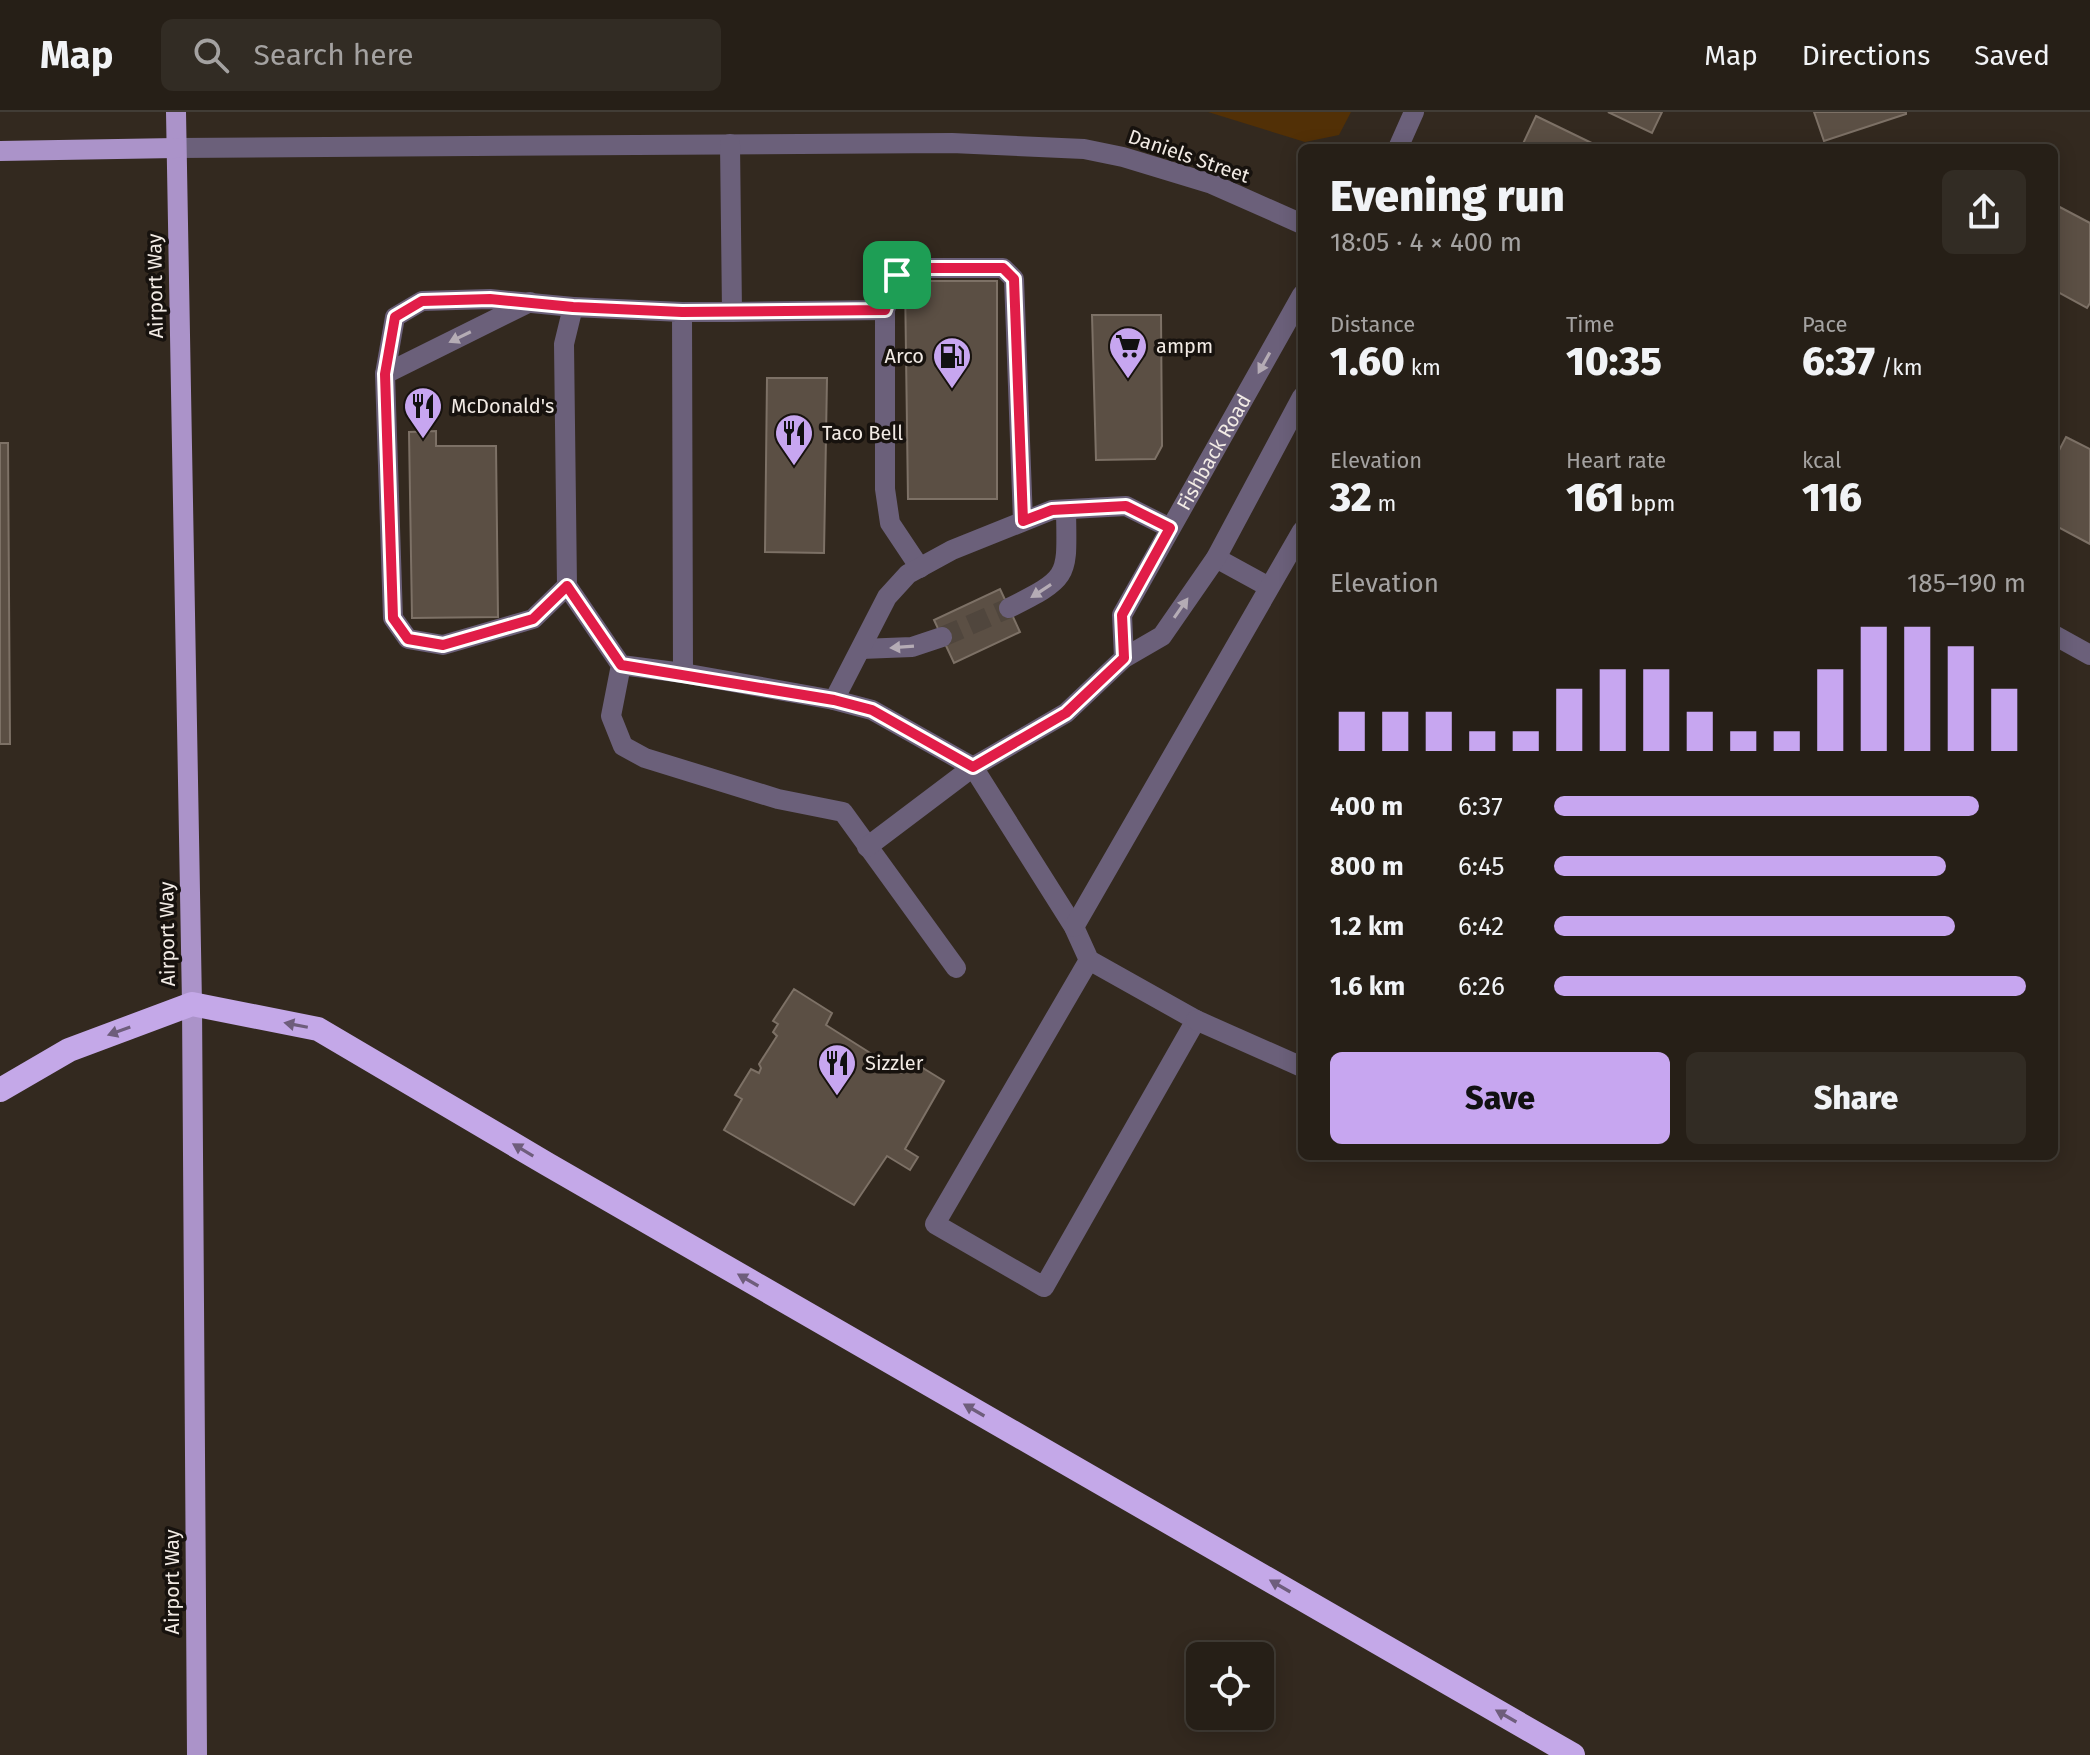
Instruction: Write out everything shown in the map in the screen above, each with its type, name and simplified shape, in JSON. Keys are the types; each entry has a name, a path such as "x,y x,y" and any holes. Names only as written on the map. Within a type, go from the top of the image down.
{"highway":[{"path":"0,1090 69,1050 192,1004 318,1029 1573,1755"}],"main road":[{"name":"Airport Way","path":"176,112 192,1004 197,1755"},
{"name":"Daniels Street","path":"0,151 176,148"}],"street":[{"path":"1400,144 1414,112"},
{"name":"Daniels Street","path":"176,148 952,143 1084,149 1123,157 1212,184 1298,222"},
{"path":"730,144 732,312"},
{"path":"920,568 890,523 885,489 885,310 897,275 907,268 1003,268 1014,279 1023,521"},
{"path":"567,586 533,619 443,645 408,639 393,618 385,374 395,317 422,301 490,299 682,312 885,310"},
{"path":"385,374 530,302"},
{"name":"Fishback Road","path":"1124,658 1122,615 1298,302"},
{"path":"573,307 564,344 567,586 621,665 611,716 623,746 645,758 778,799 843,812 956,968"},
{"path":"682,312 683,673"},
{"path":"867,847 973,767 1066,713 1124,658 1162,636 1216,558 1298,404"},
{"path":"834,700 887,597 908,574 952,550 1052,510 1126,506 1170,528"},
{"path":"1009,608 1041,592 1062,575 1067,562 1066,510"},
{"path":"1074,927 1298,538"},
{"path":"1216,558 1269,587"},
{"path":"861,649 912,647 942,637"},
{"path":"2058,637 2090,655"},
{"path":"621,665 834,700 872,710 973,767 1074,927 1089,960 1196,1020 1298,1065"},
{"path":"1089,960 935,1224 1044,1287 1196,1020"}],"shaded area":[{"path":"1208,112 1351,112 1339,135 1305,142"}],"building":[{"path":"1608,112 1662,112 1652,133"},
{"path":"1814,112 1906,112 1906,114 1824,141"},
{"path":"1536,116 1594,144 1523,144"},
{"path":"2058,206 2090,223 2090,303 2087,308 2058,292"},
{"name":"Arco","path":"905,281 997,281 997,499 908,499"},
{"name":"ampm","path":"1092,315 1161,315 1162,446 1155,459 1096,460"},
{"path":"767,378 827,378 824,553 765,552"},
{"path":"436,431 436,446 496,446 498,617 412,618 409,432"},
{"path":"2066,437 2090,449 2090,544 2058,527 2058,452"},
{"path":"0,443 8,443 10,744 0,744"},
{"path":"1000,589 1020,632 954,663 934,620"},
{"name":"Sizzler","path":"794,989 832,1013 826,1025 902,1073 913,1062 944,1081 905,1149 918,1157 910,1170 887,1156 854,1205 724,1130 742,1099 735,1095 751,1069 759,1073 759,1064 777,1036 773,1032 778,1024 773,1021"}],"tunnel":[{"path":"942,637 1009,608"}],"place":[{"name":"ampm","path":"1128,380"},
{"name":"Arco","path":"952,390"},
{"name":"McDonald's","path":"423,440"},
{"name":"Taco Bell","path":"794,467"},
{"name":"Sizzler","path":"837,1097"}],"route":[{"path":"907,268 1003,268 1014,279 1023,521 1052,510 1126,506 1170,528 1122,615 1124,658 1066,713 973,767 872,710 834,700 621,665 567,586 533,619 443,645 408,639 393,618 385,374 395,317 422,301 490,299 682,312 885,310 897,275 907,268"}]}
